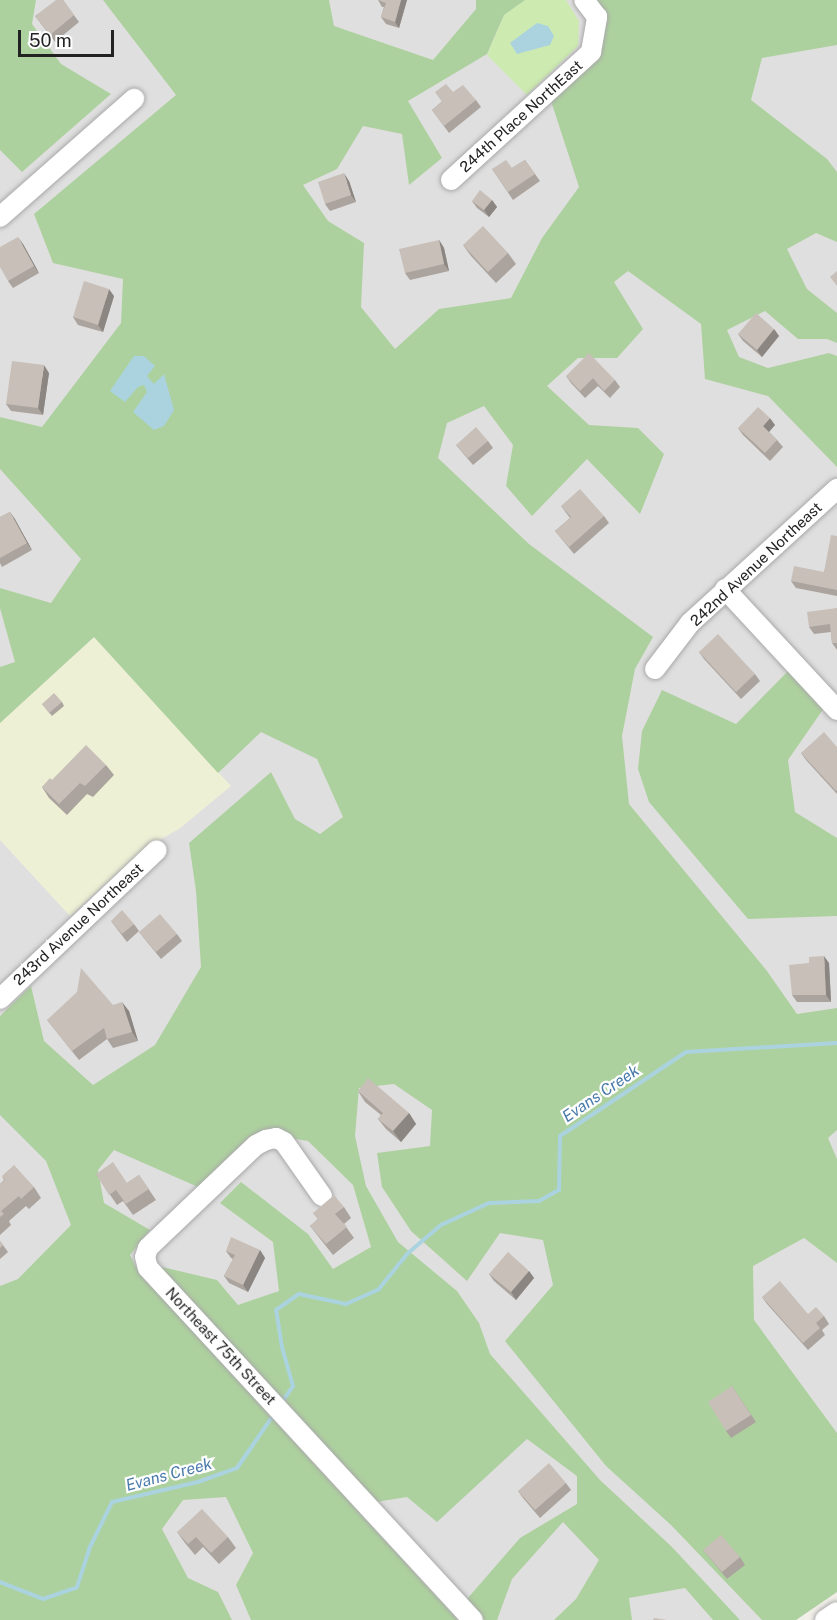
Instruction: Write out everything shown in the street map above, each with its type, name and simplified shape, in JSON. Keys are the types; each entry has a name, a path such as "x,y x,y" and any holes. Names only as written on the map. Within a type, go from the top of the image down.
{"street":[{"name":"244th Place NorthEast","path":"451,180 591,52 597,17 584,0"},
{"path":"0,217 134,99"},
{"name":"242nd Avenue Northeast","path":"655,669 690,623 837,489"},
{"path":"725,589 837,710"},
{"name":"243rd Avenue Northeast","path":"0,999 157,850"},
{"name":"Northeast 75th Street","path":"322,1196 284,1142 276,1138 266,1140 256,1145 148,1248 145,1257 148,1268 473,1620"},
{"path":"825,1620 837,1612"}],"shaded area":[{"path":"0,0 837,0 837,1592 796,1620 0,1620"}],"green space":[{"path":"0,0 36,0 32,24 61,64 111,94 22,172 0,150"},
{"path":"103,0 329,0 334,26 433,60 476,9 476,0 525,0 504,15 487,54 408,101 442,158 409,185 402,134 363,126 337,169 303,185 328,221 364,243 361,307 395,349 439,309 511,298 542,238 579,187 551,101 597,59 607,16 595,0 837,0 837,45 762,58 751,100 827,159 837,172 837,242 816,233 787,249 807,289 837,313 837,343 827,339 798,339 765,311 727,330 739,357 768,368 829,353 837,356 837,467 768,396 705,379 701,324 628,271 614,282 643,329 617,358 578,358 547,386 589,425 638,428 664,454 640,514 587,459 532,516 506,486 513,445 484,406 447,423 438,458 529,544 653,637 635,669 622,736 629,804 767,971 797,1014 837,1008 837,1130 828,1138 837,1159 837,1263 804,1238 753,1266 754,1320 837,1433 837,1592 796,1620 762,1620 671,1525 606,1466 505,1341 553,1285 543,1240 500,1233 467,1281 411,1231 382,1187 377,1153 430,1146 432,1110 394,1084 359,1088 355,1136 366,1186 398,1242 457,1291 479,1323 490,1354 600,1480 671,1546 740,1620 713,1620 685,1588 629,1598 632,1620 554,1620 576,1599 599,1560 563,1522 512,1579 497,1620 484,1620 467,1599 520,1538 577,1504 577,1476 527,1439 437,1522 407,1497 376,1502 158,1266 217,1280 238,1305 279,1291 273,1242 220,1203 241,1182 308,1234 333,1269 371,1247 353,1185 308,1141 259,1133 198,1187 114,1150 98,1170 104,1203 150,1230 130,1255 139,1273 458,1620 251,1620 236,1585 253,1553 226,1497 183,1500 162,1529 188,1578 218,1592 232,1620 0,1620 0,1286 18,1279 71,1225 46,1161 0,1115 0,1016 31,986 44,1041 93,1085 155,1045 201,967 196,891 189,843 271,772 295,819 320,834 343,817 317,759 261,732 218,773 94,637 0,723 0,667 15,662 0,608 0,588 51,603 81,559 0,469 0,417 42,427 121,323 123,279 53,263 34,214 176,95"},
{"path":"525,0 566,0 579,21 578,46 527,95 487,55 504,15"},
{"path":"94,637 231,786 179,829 145,848 70,916 0,840 0,723"},
{"path":"788,671 824,708 788,760 795,812 837,838 837,916 748,919 649,802 638,769 642,731 662,690 736,724"}],"water":[{"path":"537,23 548,26 554,36 550,45 517,54 510,43"},
{"path":"134,356 144,356 155,366 147,376 154,384 164,374 174,410 164,426 154,430 133,412 147,392 144,385 138,387 125,402 110,391"}],"building":[{"path":"56,0 63,0 74,15 50,35 35,16"},
{"path":"378,0 401,0 395,22 381,17 386,3"},
{"path":"446,84 453,92 463,85 476,100 444,126 432,110 442,102 435,92"},
{"path":"506,160 512,168 525,160 535,174 508,192 492,169"},
{"path":"344,173 351,195 325,204 318,182"},
{"path":"480,190 492,200 484,210 472,201"},
{"path":"483,226 508,253 488,272 463,245"},
{"path":"18,237 34,266 8,281 0,267 0,247"},
{"path":"439,240 444,264 405,273 399,249"},
{"path":"837,271 837,286 830,277"},
{"path":"84,281 109,289 98,325 73,317"},
{"path":"756,313 774,329 757,350 738,334"},
{"path":"589,353 615,380 604,391 593,378 580,391 566,376"},
{"path":"12,361 44,365 38,408 6,404"},
{"path":"758,407 770,418 763,426 777,440 765,453 738,428"},
{"path":"476,427 488,441 468,458 456,445"},
{"path":"580,489 604,516 569,547 555,531 571,517 561,506"},
{"path":"10,512 27,543 0,558 0,517"},
{"path":"831,535 837,536 837,590 791,581 794,566 824,572"},
{"path":"837,608 837,643 832,643 830,624 809,627 807,612"},
{"path":"718,634 755,674 736,692 699,652"},
{"path":"54,693 62,702 49,713 42,704"},
{"path":"824,732 837,747 836,791 801,753"},
{"path":"86,745 106,765 85,786 80,783 59,804 42,787 50,778 52,780"},
{"path":"122,910 134,924 122,934 111,921"},
{"path":"160,914 177,934 156,952 139,932"},
{"path":"824,956 826,995 792,995 789,965 809,963 809,957"},
{"path":"81,968 113,1005 122,1002 132,1032 107,1039 104,1028 72,1051 47,1020 77,992"},
{"path":"368,1078 409,1113 393,1131 378,1119 383,1113 358,1091"},
{"path":"113,1162 127,1183 139,1175 149,1189 126,1204 116,1190 109,1195 96,1174"},
{"path":"14,1165 34,1187 21,1199 19,1196 1,1211 4,1214 0,1217 0,1184 5,1180 2,1176"},
{"path":"334,1195 344,1207 335,1214 347,1227 326,1244 310,1226 318,1219 313,1213"},
{"path":"231,1237 260,1250 243,1285 224,1276 235,1255 226,1251"},
{"path":"508,1252 529,1271 511,1292 489,1274"},
{"path":"780,1281 808,1314 816,1307 824,1316 816,1323 820,1328 803,1343 762,1297"},
{"path":"732,1386 751,1415 726,1431 708,1402"},
{"path":"549,1463 566,1483 535,1510 518,1491"},
{"path":"202,1509 228,1537 211,1553 196,1537 188,1544 177,1532"},
{"path":"721,1535 740,1557 722,1572 703,1550"}],"waterway":[{"name":"Evans Creek","path":"284,1399 293,1386 282,1347 276,1310 299,1294 346,1304 378,1290 407,1254 441,1225 489,1203 539,1201 559,1190 560,1136 686,1052 837,1043"},
{"name":"Evans Creek","path":"0,1582 43,1599 77,1587 89,1549 112,1502 198,1482 237,1468 272,1417"}]}
